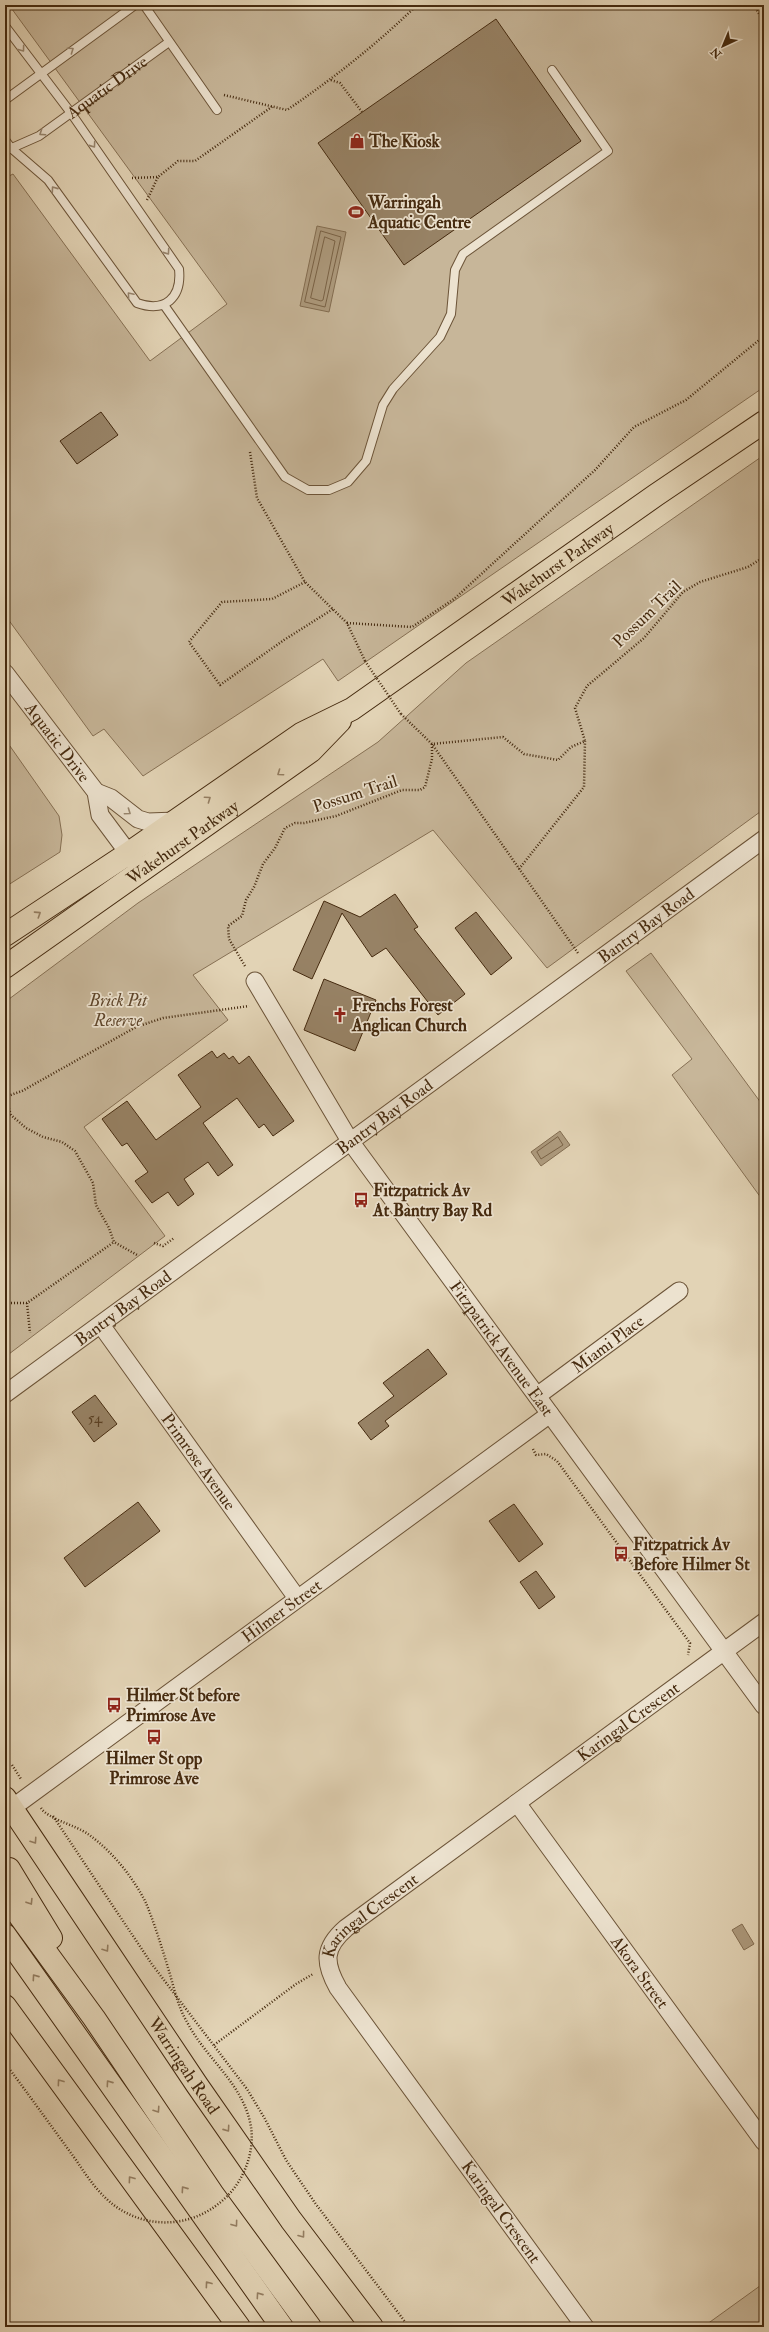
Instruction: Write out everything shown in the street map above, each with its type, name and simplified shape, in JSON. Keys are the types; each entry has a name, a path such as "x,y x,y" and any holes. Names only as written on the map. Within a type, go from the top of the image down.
{"main road":[{"name":"Wakehurst Parkway","path":"5,935 176,821 300,734 352,709 649,500 764,422"},
{"name":"Wakehurst Parkway","path":"5,967 311,751 352,709"},
{"name":"Warringah Road","path":"7,1806 201,2092 291,2220 372,2327"},
{"path":"10,1869 94,2018"},
{"path":"5,1896 94,2018 212,2193 310,2327"},
{"path":"5,1935 282,2327"},
{"path":"5,2006 239,2327"}],"street":[{"name":"Aquatic Drive","path":"5,673 96,792 100,815 142,871"},
{"name":"Aquatic Drive","path":"96,792 111,798 138,819 148,822 176,821"},
{"name":"Bantry Bay Road","path":"5,1394 764,839"},
{"name":"Fitzpatrick Avenue East","path":"254,981 350,1141 764,1706"},
{"name":"Miami Place","path":"537,1396 679,1291"},
{"name":"Primrose Avenue","path":"101,1325 297,1598"},
{"name":"Hilmer Street","path":"7,1806 550,1414"},
{"name":"Karingal Crescent","path":"585,2327 338,1988 327,1966 330,1947 335,1937 346,1928 764,1622"},
{"name":"Akora Street","path":"517,1803 764,2142"}],"lane":[{"path":"5,100 40,72 135,5"},
{"path":"144,5 217,110"},
{"path":"5,26 70,113 179,269 181,284 173,298 164,305 150,308 137,303 48,180 8,150 5,140"},
{"name":"Aquatic Drive","path":"8,150 39,136 169,42"},
{"path":"164,305 285,477 308,490 329,490 348,482 366,461 387,400 393,389 440,337 450,314 454,270 463,254 608,151 552,70"}],"path":[{"path":"202,89 287,110 331,80 395,27 417,5"},
{"path":"754,5 764,23"},
{"path":"331,80 340,83 362,112"},
{"path":"140,214 158,177 178,162 195,161 273,106"},
{"path":"116,178 158,177"},
{"path":"348,623 412,627 454,599 595,470 634,427 686,400 764,336"},
{"path":"260,442 250,452 257,498 305,582 348,623 366,661 401,714 432,744 579,954 589,966"},
{"name":"Possum Trail","path":"519,869 584,787 585,742 575,708 587,686 644,638 683,592 700,582 748,568 764,557"},
{"path":"305,582 272,599 222,602 189,642 220,685 284,640 333,609"},
{"path":"432,744 504,737 524,754 558,760 571,747 585,742"},
{"name":"Possum Trail","path":"254,981 229,939 228,926 242,916 246,900 254,887 263,864 275,848 285,828 295,823 304,823 336,816 402,790 420,790 425,788 430,770 432,744"},
{"path":"137,1256 114,1242 96,1205 93,1182 75,1151 62,1142 43,1137 26,1128 11,1116 5,1097 22,1091 136,1027 163,1018 239,1008 266,1001"},
{"path":"154,1243 163,1246 174,1238"},
{"path":"5,1303 27,1303 114,1242"},
{"path":"27,1303 30,1333"},
{"path":"536,1455 546,1454 557,1461 690,1643 688,1655"},
{"path":"5,2063 101,2193 121,2210 133,2216 158,2223 172,2223 194,2218 213,2208 224,2200 240,2178 248,2160 251,2142 251,2128 245,2105 234,2085 187,2023 178,2004 159,1937 146,1902 131,1878 105,1848 89,1834 53,1816 151,1963 214,2045 247,2089 265,2119 286,2160 315,2203 409,2327"},
{"path":"214,2045 296,1984 327,1966"}],"green space":[{"path":"9,5 764,5 764,387 338,681 323,659 143,776 104,729 93,736 5,615 5,178 13,174 150,361 227,304"},
{"name":"Brick Pit Reserve","path":"764,455 764,809 547,968 433,830 193,975 228,1020 84,1127 165,1236 5,1357 5,1002 138,903 378,742 466,663"},
{"path":"5,739 59,816 62,835 60,852 5,887"},
{"path":"651,953 764,1107 764,1202 672,1075 692,1059 626,971"},
{"path":"764,2283 764,2327 703,2327"}],"water":[{"path":"317,226 346,232 329,312 300,306"},
{"path":"560,1131 570,1145 541,1166 531,1152"},
{"path":"742,1924 754,1944 744,1950 732,1930"}],"building":[{"name":"Warringah Aquatic Centre","path":"496,19 581,141 404,265 318,143"},
{"path":"101,412 118,435 77,464 60,441"},
{"path":"395,894 418,927 414,929 465,994 438,1015 386,948 372,957 342,913 312,979 293,970 324,901 360,917"},
{"path":"476,912 512,958 491,975 455,928"},
{"name":"Frenchs Forest Anglican Church","path":"324,979 376,1000 355,1051 304,1030"},
{"path":"212,1051 217,1058 224,1053 229,1059 233,1056 239,1064 249,1056 294,1121 273,1136 264,1124 259,1128 237,1098 203,1123 233,1165 218,1176 208,1162 184,1179 194,1194 178,1206 168,1192 152,1203 135,1181 148,1172 127,1143 122,1146 102,1119 127,1101 156,1140 201,1107 178,1075"},
{"path":"428,1349 447,1374 385,1421 389,1426 371,1440 358,1423 394,1396 383,1383"},
{"path":"95,1395 117,1424 94,1442 72,1412"},
{"path":"138,1502 160,1531 85,1587 64,1558"},
{"path":"514,1504 543,1544 519,1562 489,1521"},
{"path":"536,1571 555,1597 539,1609 520,1582"}],"place":[{"name":"The Kiosk","path":"357,141"},
{"name":"Warringah Aquatic Centre","path":"356,212"},
{"name":"Frenchs Forest Anglican Church","path":"340,1015"},
{"name":"Fitzpatrick Av At Bantry Bay Rd","path":"361,1200"},
{"name":"Fitzpatrick Av Before Hilmer St","path":"621,1554"},
{"name":"Hilmer St before Primrose Ave","path":"114,1705"},
{"name":"Hilmer St opp Primrose Ave","path":"154,1737"}]}
